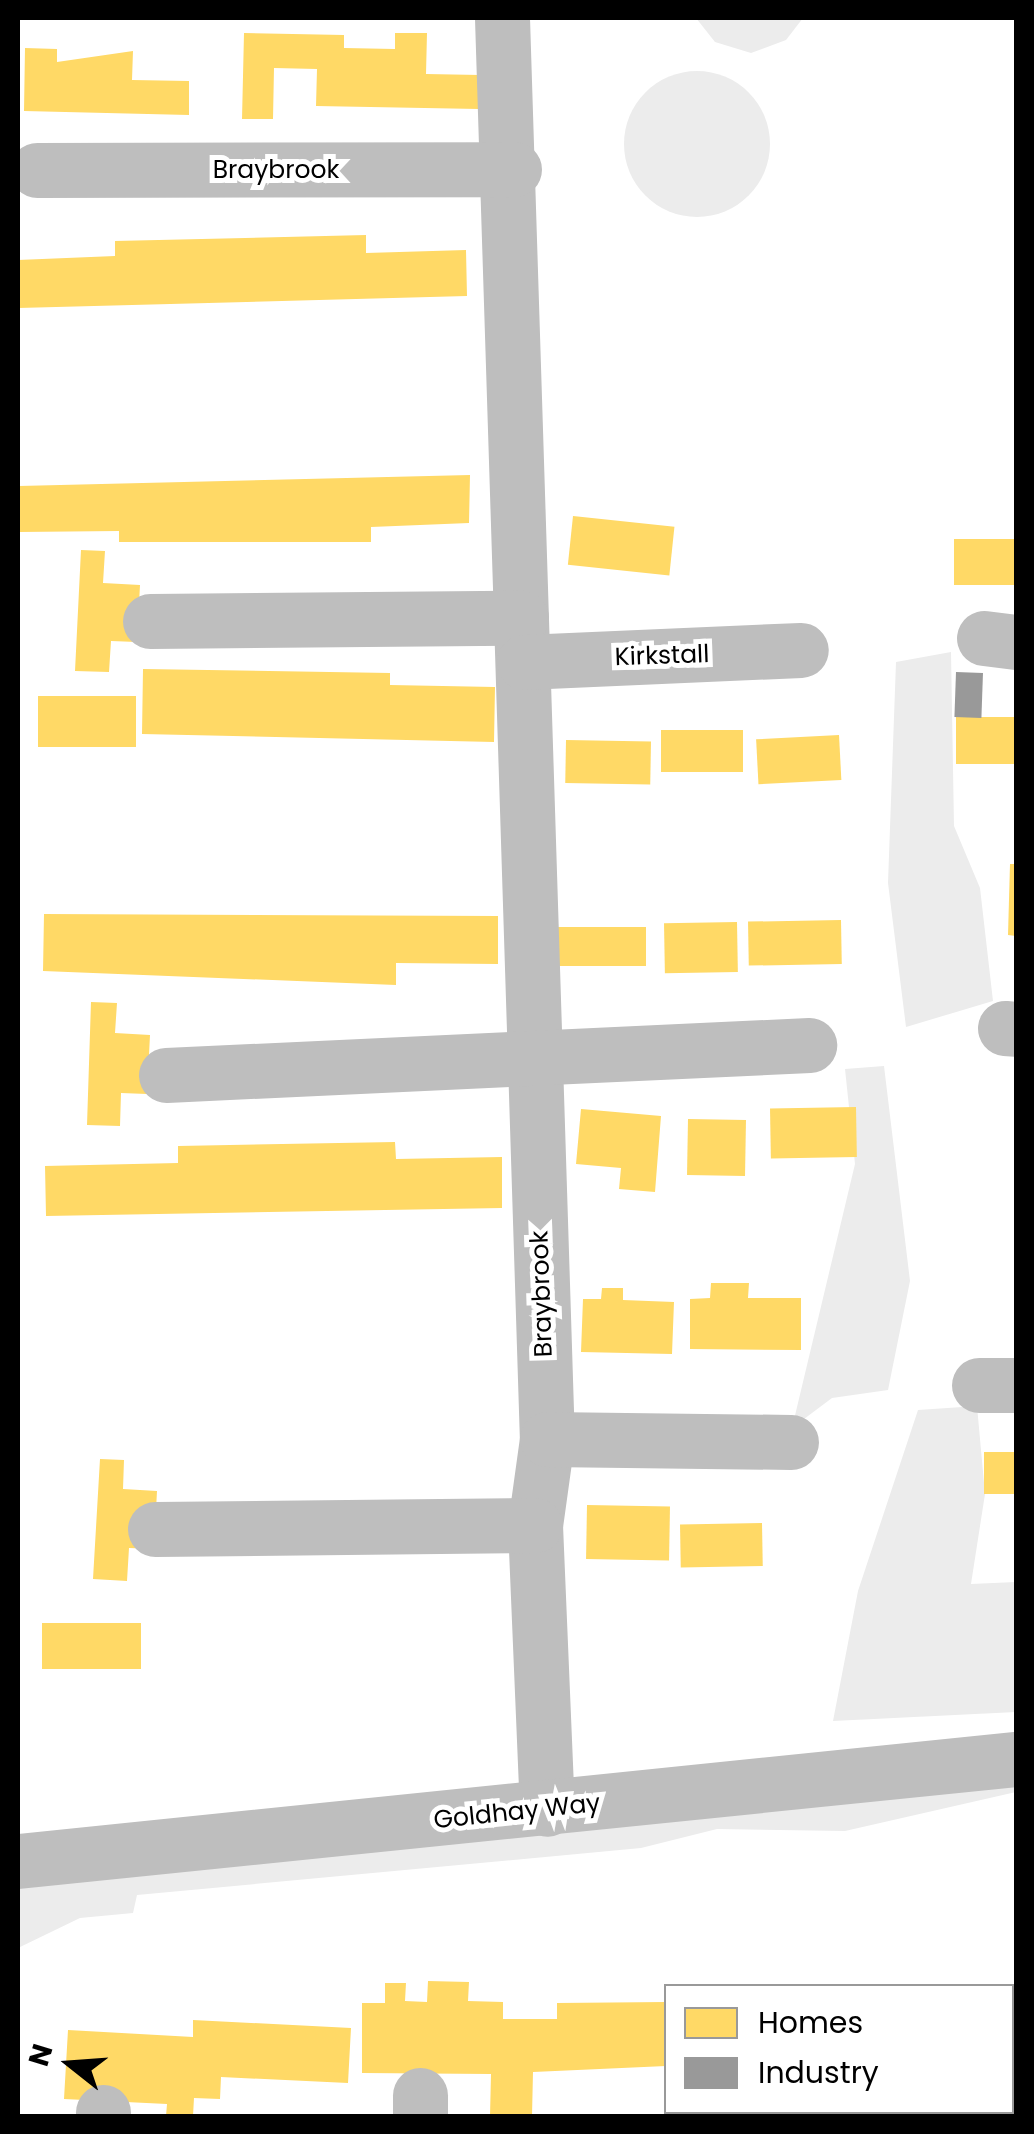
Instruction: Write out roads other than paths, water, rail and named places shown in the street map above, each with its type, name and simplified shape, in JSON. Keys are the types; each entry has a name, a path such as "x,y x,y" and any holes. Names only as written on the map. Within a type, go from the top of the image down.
{"street":[{"name":"Braybrook","path":"502,18 514,169 546,1439 535,1525 547,1809"},
{"name":"Braybrook","path":"37,170 514,169"},
{"path":"150,621 523,640"},
{"name":"Kirkstall","path":"523,640 801,650"},
{"path":"166,1076 534,1062 809,1045"},
{"path":"546,1439 791,1442"},
{"path":"156,1528 535,1525"},
{"name":"Goldhay Way","path":"18,1861 1016,1759"}]}
